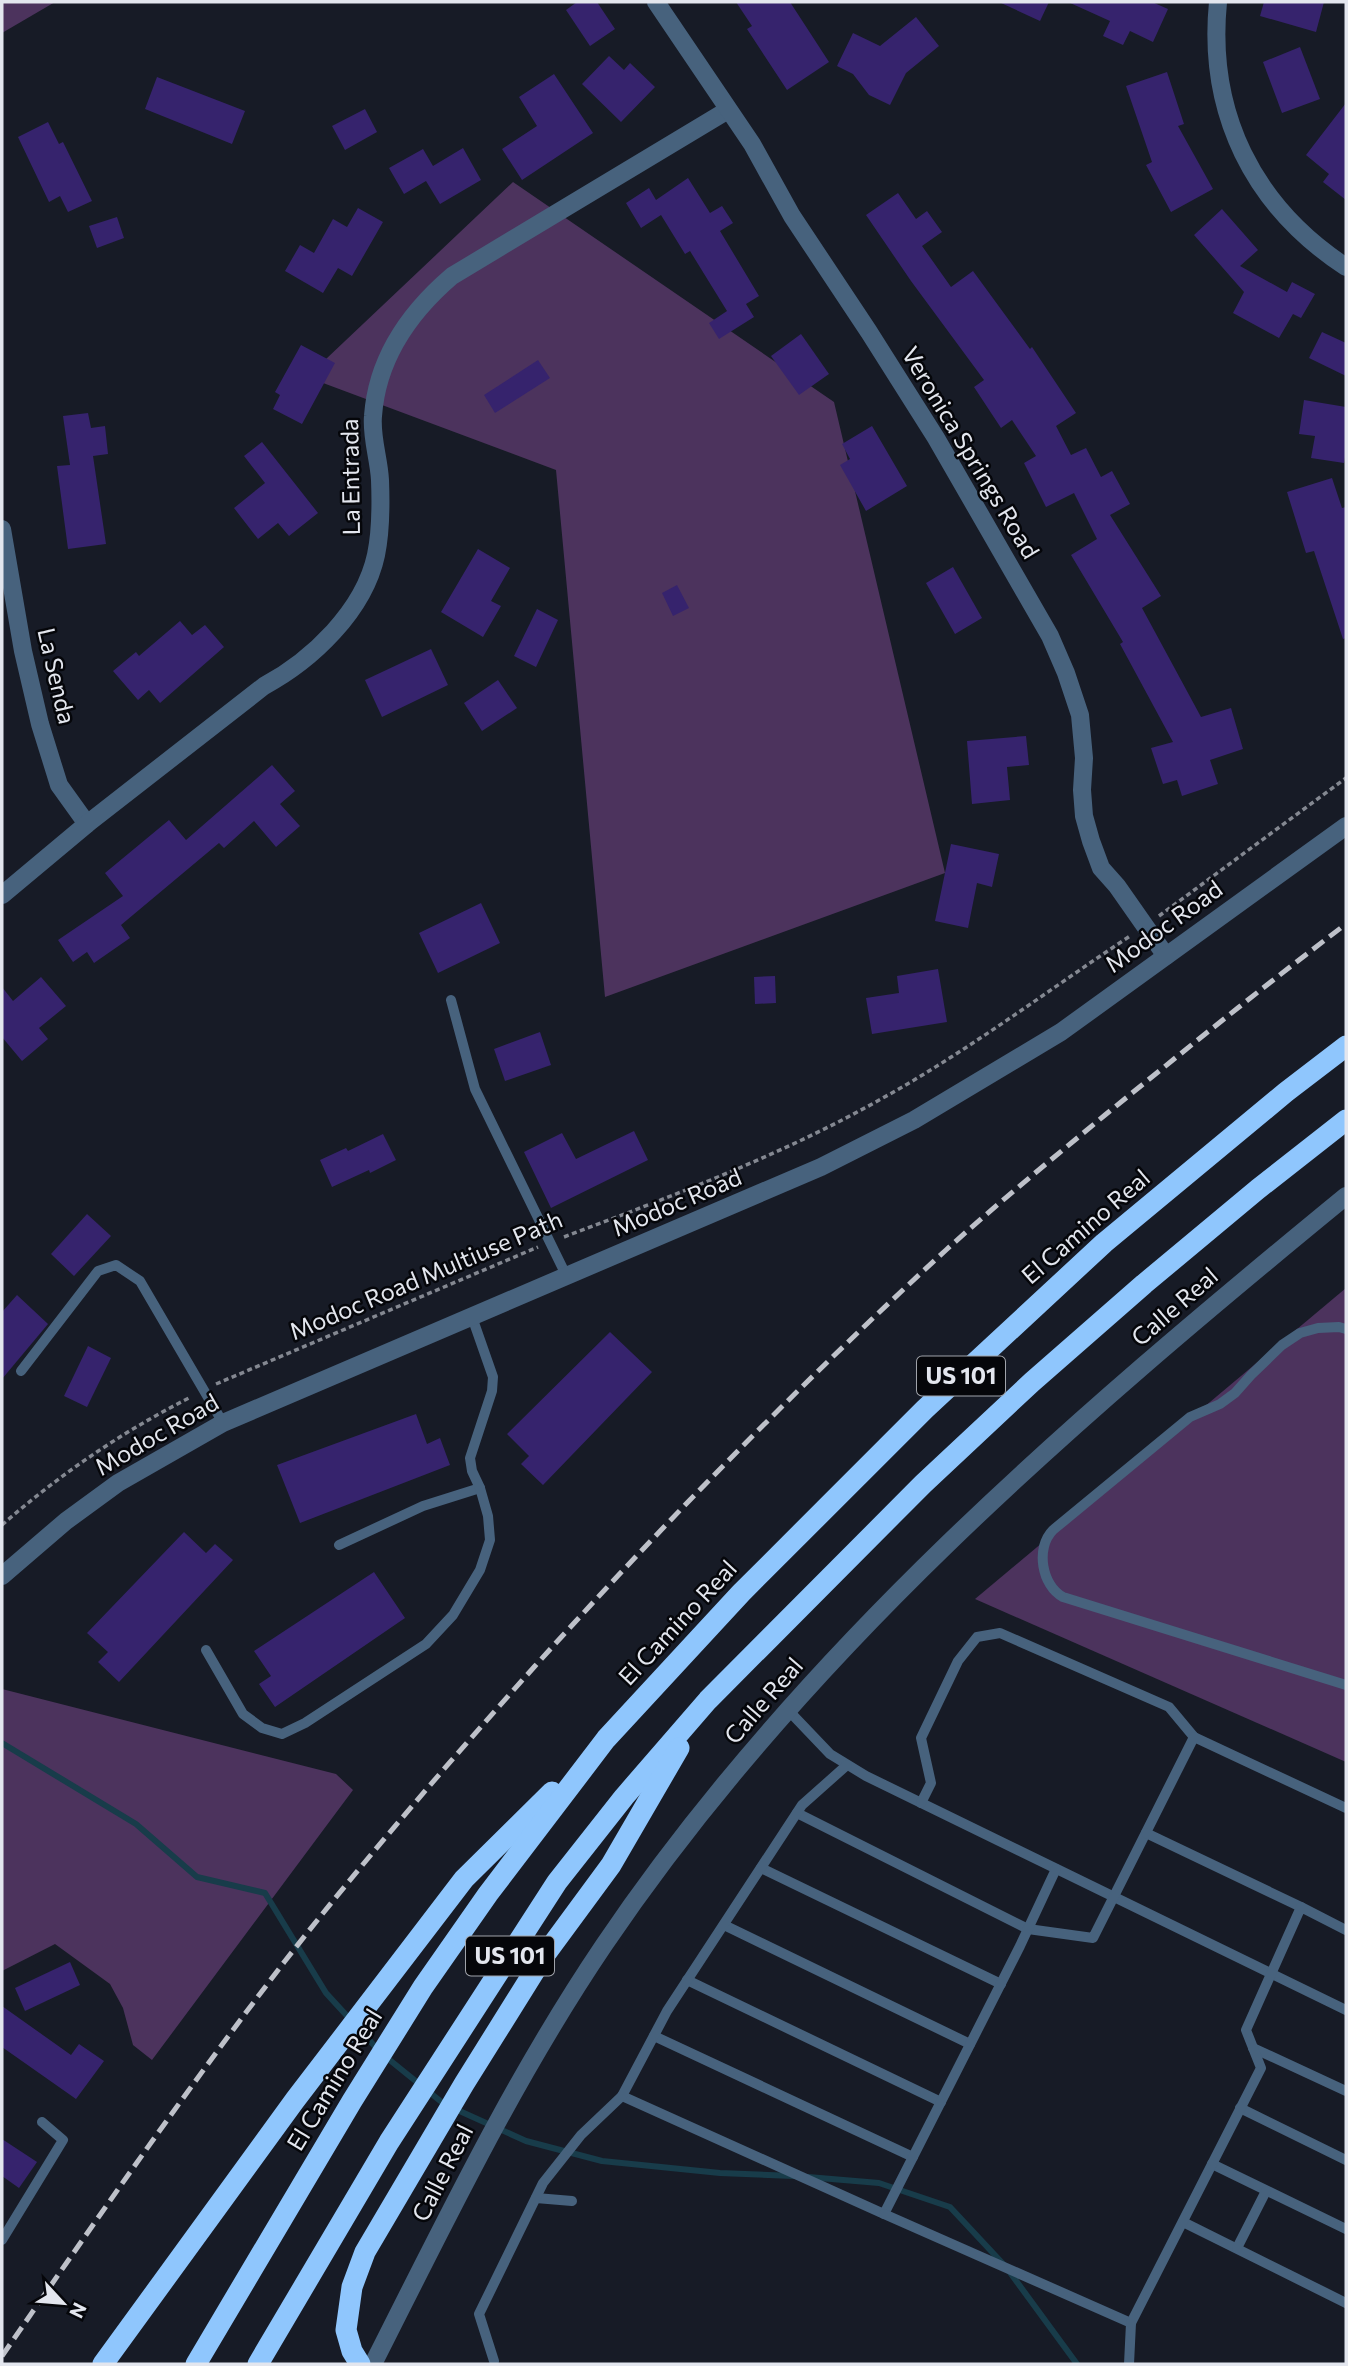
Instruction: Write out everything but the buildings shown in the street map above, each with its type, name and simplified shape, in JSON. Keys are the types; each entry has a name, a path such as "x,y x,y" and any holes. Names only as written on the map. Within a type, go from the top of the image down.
{"highway":[{"name":"El Camino Real","path":"196,2364 423,1987 488,1894 606,1739 741,1593 925,1409 1104,1244 1286,1092 1346,1046"},
{"name":"US 101","path":"258,2364 396,2131 557,1882 624,1797 708,1700 923,1484 1032,1382 1144,1284 1346,1120"},
{"path":"360,2364 352,2351 346,2330 352,2287 365,2252 464,2084 544,1956 611,1865 708,1700"},
{"path":"103,2364 295,2100 464,1879 606,1739"}],"street":[{"name":"Veronica Springs Road","path":"656,2 752,145 792,216 936,438 1050,636 1080,715 1084,758 1084,816 1091,841 1101,868 1118,886 1166,956"},
{"path":"1218,2 1216,39 1220,87 1230,123 1247,163 1270,199 1294,226 1327,255 1346,267"},
{"name":"La Entrada","path":"2,894 264,687 285,675 313,653 330,637 351,609 376,555 380,476 372,418 380,377 404,326 431,294 452,276 728,110"},
{"name":"La Senda","path":"2,529 23,651 40,724 59,785 88,824"},
{"name":"Modoc Road","path":"2,1576 66,1521 118,1483 223,1423 821,1167 914,1120 1061,1032 1346,826"},
{"name":"Calle Real","path":"373,2364 494,2126 604,1945 703,1809 788,1710 930,1560 1174,1339 1346,1196"}],"lane":[{"path":"451,1000 475,1089 567,1277"},
{"path":"21,1371 99,1271 116,1265 140,1281 223,1423"},
{"path":"206,1650 243,1714 262,1728 282,1734 305,1723 426,1644 453,1615 480,1570 490,1540 488,1516 470,1458 492,1391 493,1377 471,1317"},
{"path":"1346,1329 1318,1328 1300,1333 1282,1345 1251,1374 1236,1393 1220,1404 1190,1417 1053,1530 1049,1535 1044,1562 1049,1585 1055,1593 1063,1597 1346,1685"},
{"path":"340,1545 423,1506 480,1488"},
{"path":"920,1803 931,1783 921,1738 958,1661 977,1637 1000,1633 1169,1707 1194,1737 1346,1808"},
{"path":"788,1710 830,1754 847,1765 1346,2010"},
{"path":"797,1813 1028,1929 1093,1938 1194,1737"},
{"path":"494,2361 479,2314 543,2183 581,2134 622,2096 687,1980 802,1805 847,1765"},
{"path":"1146,1833 1346,1930"},
{"path":"761,1868 1000,1984"},
{"path":"884,2214 1056,1869"},
{"path":"1129,2364 1131,2323 1261,2067 1246,2030 1301,1906"},
{"path":"724,1925 970,2044"},
{"path":"687,1980 941,2102"},
{"path":"654,2036 913,2157"},
{"path":"1253,2048 1346,2091"},
{"path":"622,2096 1131,2323"},
{"path":"1240,2108 1346,2160"},
{"path":"2,2240 63,2140 42,2122"},
{"path":"1212,2164 1346,2230"},
{"path":"1237,2248 1266,2191"},
{"path":"536,2198 572,2200"},
{"path":"1183,2221 1346,2303"}],"path":[{"path":"1160,916 1346,778"},
{"name":"Modoc Road Multiuse Path","path":"2,1525 44,1488 126,1434 205,1390 257,1365 551,1242 713,1180 793,1145 882,1099 977,1040 1130,936"}],"shaded area":[{"path":"2,2 55,2 2,33"},
{"path":"513,182 834,402 945,873 605,997 556,470 307,377"},
{"path":"1346,1288 1346,1762 975,1599"},
{"path":"2,1689 336,1774 353,1790 152,2060 133,2045 123,2008 110,1984 55,1944 2,1971"}],"waterway":[{"path":"2,1743 136,1824 197,1877 265,1893 326,1993 381,2053 444,2104 526,2141 602,2161 720,2173 794,2176"},
{"path":"808,2177 879,2183 950,2207 1006,2267 1077,2364"}],"railway":[{"path":"2,2356 176,2108 315,1923 471,1738 634,1558 787,1401 966,1233 1135,1091 1346,924"}]}
